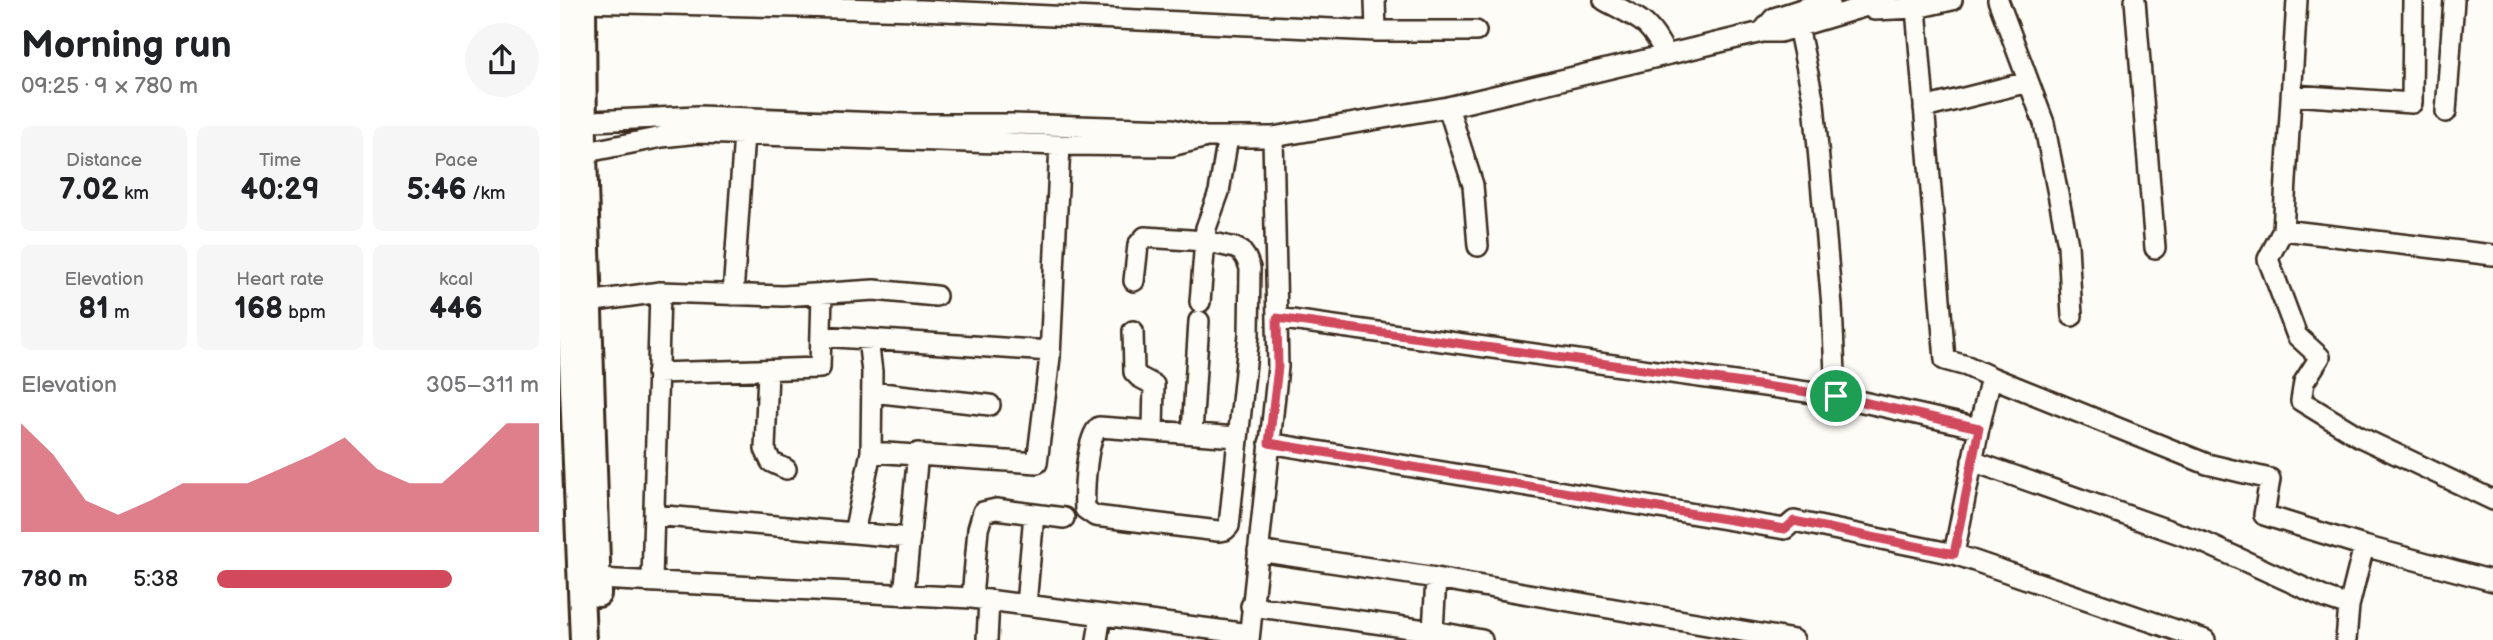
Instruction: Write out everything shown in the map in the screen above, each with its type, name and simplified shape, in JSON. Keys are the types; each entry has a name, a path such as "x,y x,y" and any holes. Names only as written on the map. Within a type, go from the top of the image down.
{"main road":[{"path":"570,122 562,89 576,1"},
{"path":"576,1 570,155 588,302 599,640"},
{"path":"570,155 563,200 583,640"}],"street":[{"path":"1375,0 1376,31"},
{"path":"1604,0 1647,23 1666,55"},
{"path":"1762,32 1774,18 1830,0"},
{"path":"570,122 698,116 1172,129 1205,137 1273,137 1448,107 1762,32 1780,32 1887,0"},
{"path":"1848,12 1916,8 1952,0"},
{"path":"1998,0 2044,123 2068,245 2072,316"},
{"path":"2135,0 2155,247"},
{"path":"2297,0 2283,229 2268,259 2297,336 2320,357 2304,382 2301,401 2360,437 2493,500"},
{"path":"2292,95 2412,103 2413,0"},
{"path":"2446,112 2454,0"},
{"path":"576,1 920,5 1376,31 1476,31"},
{"path":"1916,8 1945,360 2207,464 2270,479 2264,515 2493,581"},
{"path":"1798,26 1814,103 1832,306 1836,396"},
{"path":"1924,108 2028,82"},
{"path":"1448,107 1473,185 1478,246"},
{"path":"570,155 662,136 698,133 1171,146 1205,137"},
{"path":"733,295 744,135"},
{"path":"1192,433 1205,241 1208,220 1219,192 1228,137"},
{"path":"598,579 981,599 1249,637 1278,367 1273,137"},
{"path":"872,452 1037,463 1050,351 1060,145"},
{"path":"2283,229 2493,255"},
{"path":"1134,281 1138,244 1145,237 1205,241 1241,251 1250,268 1249,334 1231,518 1225,530 1089,514 1085,509 1090,444 1095,430 1108,426 1237,437"},
{"path":"588,302 660,292 783,296 874,290 936,296"},
{"path":"652,581 660,292"},
{"path":"657,373 820,368 822,293"},
{"path":"1277,318 1836,396 1979,428"},
{"path":"1133,331 1134,372 1154,386 1153,430"},
{"path":"821,336 1050,351"},
{"path":"855,533 872,452 872,392 868,339"},
{"path":"768,370 765,449 771,462 786,469"},
{"path":"1954,554 1991,377"},
{"path":"872,392 990,405"},
{"path":"1269,443 1785,529 1794,521 1954,554 2205,640"},
{"path":"904,595 918,453"},
{"path":"1972,461 2205,543 2349,606"},
{"path":"987,640 981,599 978,529 983,512 996,509 1064,518"},
{"path":"1026,605 1034,514"},
{"path":"654,515 910,538"},
{"path":"2346,640 2349,606 2364,546"},
{"path":"1258,551 1436,578 1794,640"},
{"path":"1433,631 1436,578"},
{"path":"1251,606 1482,640"},
{"path":"1097,640 1101,615"}],"route":[{"path":"1277,318 1836,396 1979,428 1954,554 1794,521 1785,529 1269,443 1278,367 1277,318"}]}
